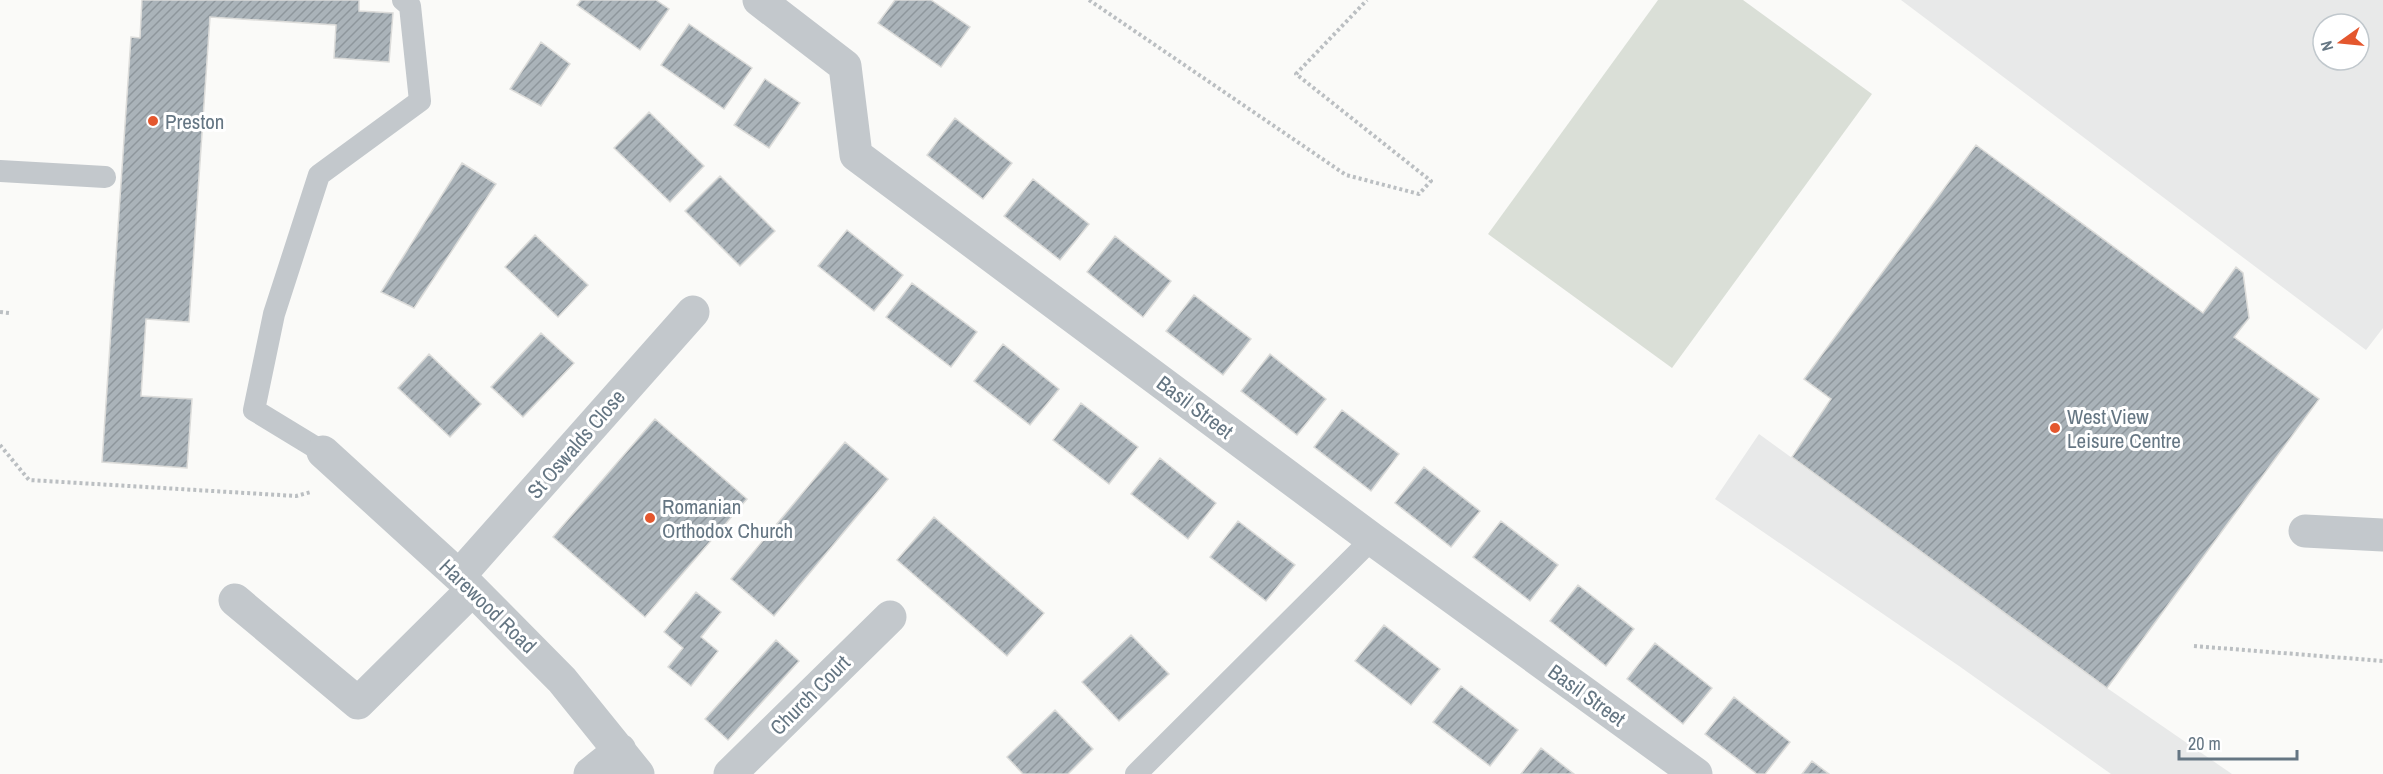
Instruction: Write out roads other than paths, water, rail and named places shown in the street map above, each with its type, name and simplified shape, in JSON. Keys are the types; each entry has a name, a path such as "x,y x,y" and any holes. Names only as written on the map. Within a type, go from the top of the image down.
{"street":[{"name":"Basil Street","path":"759,0 845,66 856,155 1372,539 1696,774"},
{"name":"St Oswalds Close","path":"235,600 358,703 466,583 693,312"},
{"name":"Harewood Road","path":"323,452 466,583 562,680 629,762"},
{"path":"2305,531 2383,535"},
{"name":"Church Court","path":"730,774 890,617"},
{"path":"590,774 629,762"}],"lane":[{"path":"323,452 254,410 274,314 319,175 420,101 410,6 403,0"},
{"path":"0,171 105,177"},
{"path":"1136,774 1372,539"}],"place":[{"name":"Preston","path":"153,121"},
{"name":"West View Leisure Centre","path":"2055,428"},
{"name":"Romanian Orthodox Church","path":"650,518"}]}
